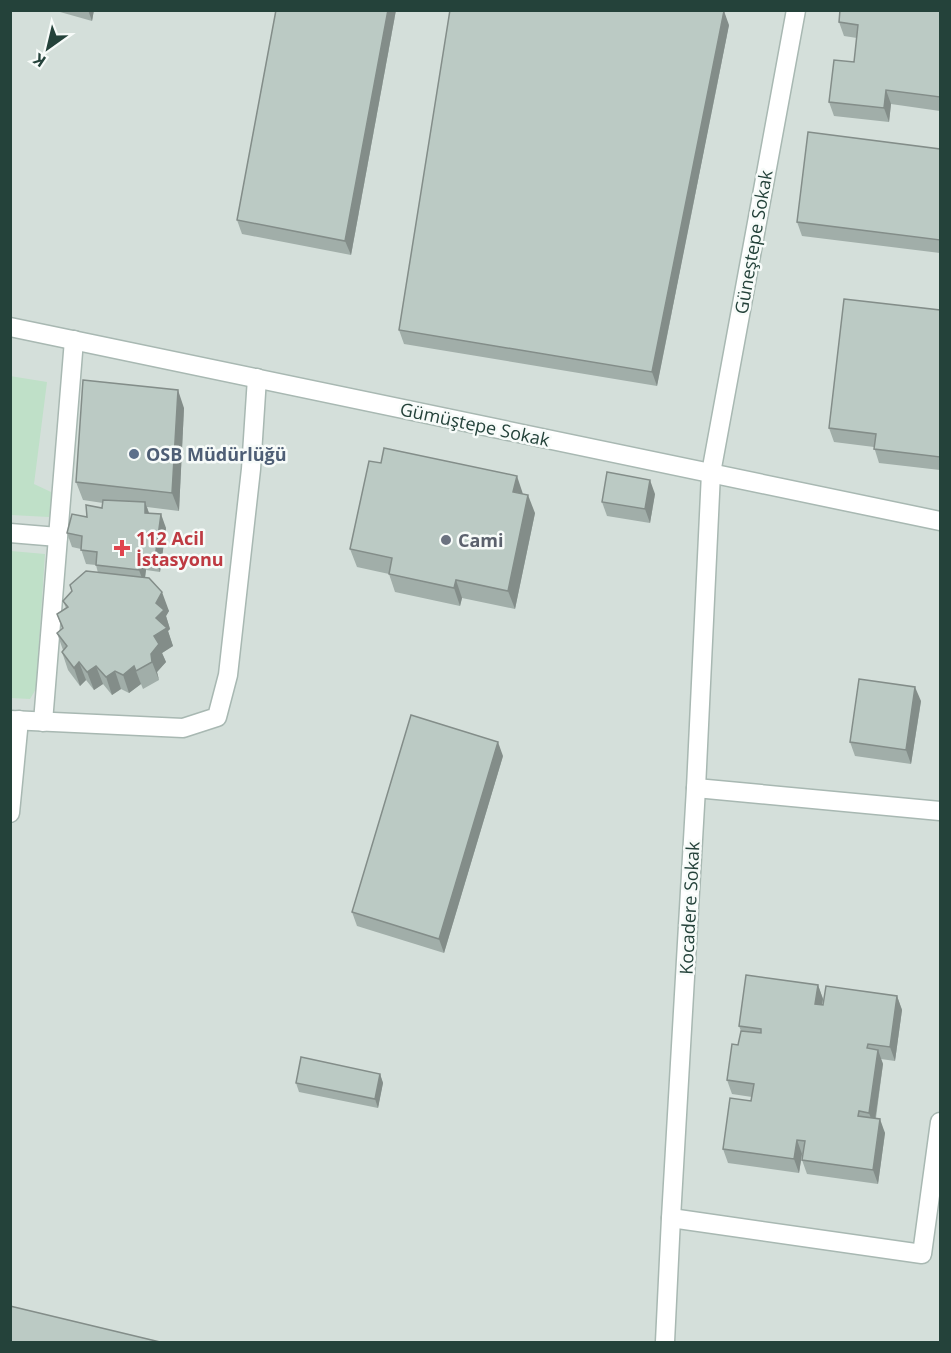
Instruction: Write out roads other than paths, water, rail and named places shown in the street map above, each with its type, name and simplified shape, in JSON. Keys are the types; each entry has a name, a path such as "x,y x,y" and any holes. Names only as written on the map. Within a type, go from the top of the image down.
{"lane":[{"name":"Güneştepe Sokak","path":"711,473 796,10"},
{"name":"Gümüştepe Sokak","path":"10,327 940,521"},
{"path":"43,722 74,340"},
{"path":"10,813 15,720 183,728 217,717 228,675 251,469 257,378"},
{"name":"Kocadere Sokak","path":"665,1342 711,473"},
{"path":"10,533 58,537"},
{"path":"696,788 940,811"},
{"path":"670,1218 922,1254 940,1122"}],"place":[{"name":"OSB Müdürlüğü","path":"134,454"},
{"name":"Cami","path":"446,540"},
{"name":"112 Acil İstasyonu","path":"122,548"}]}
